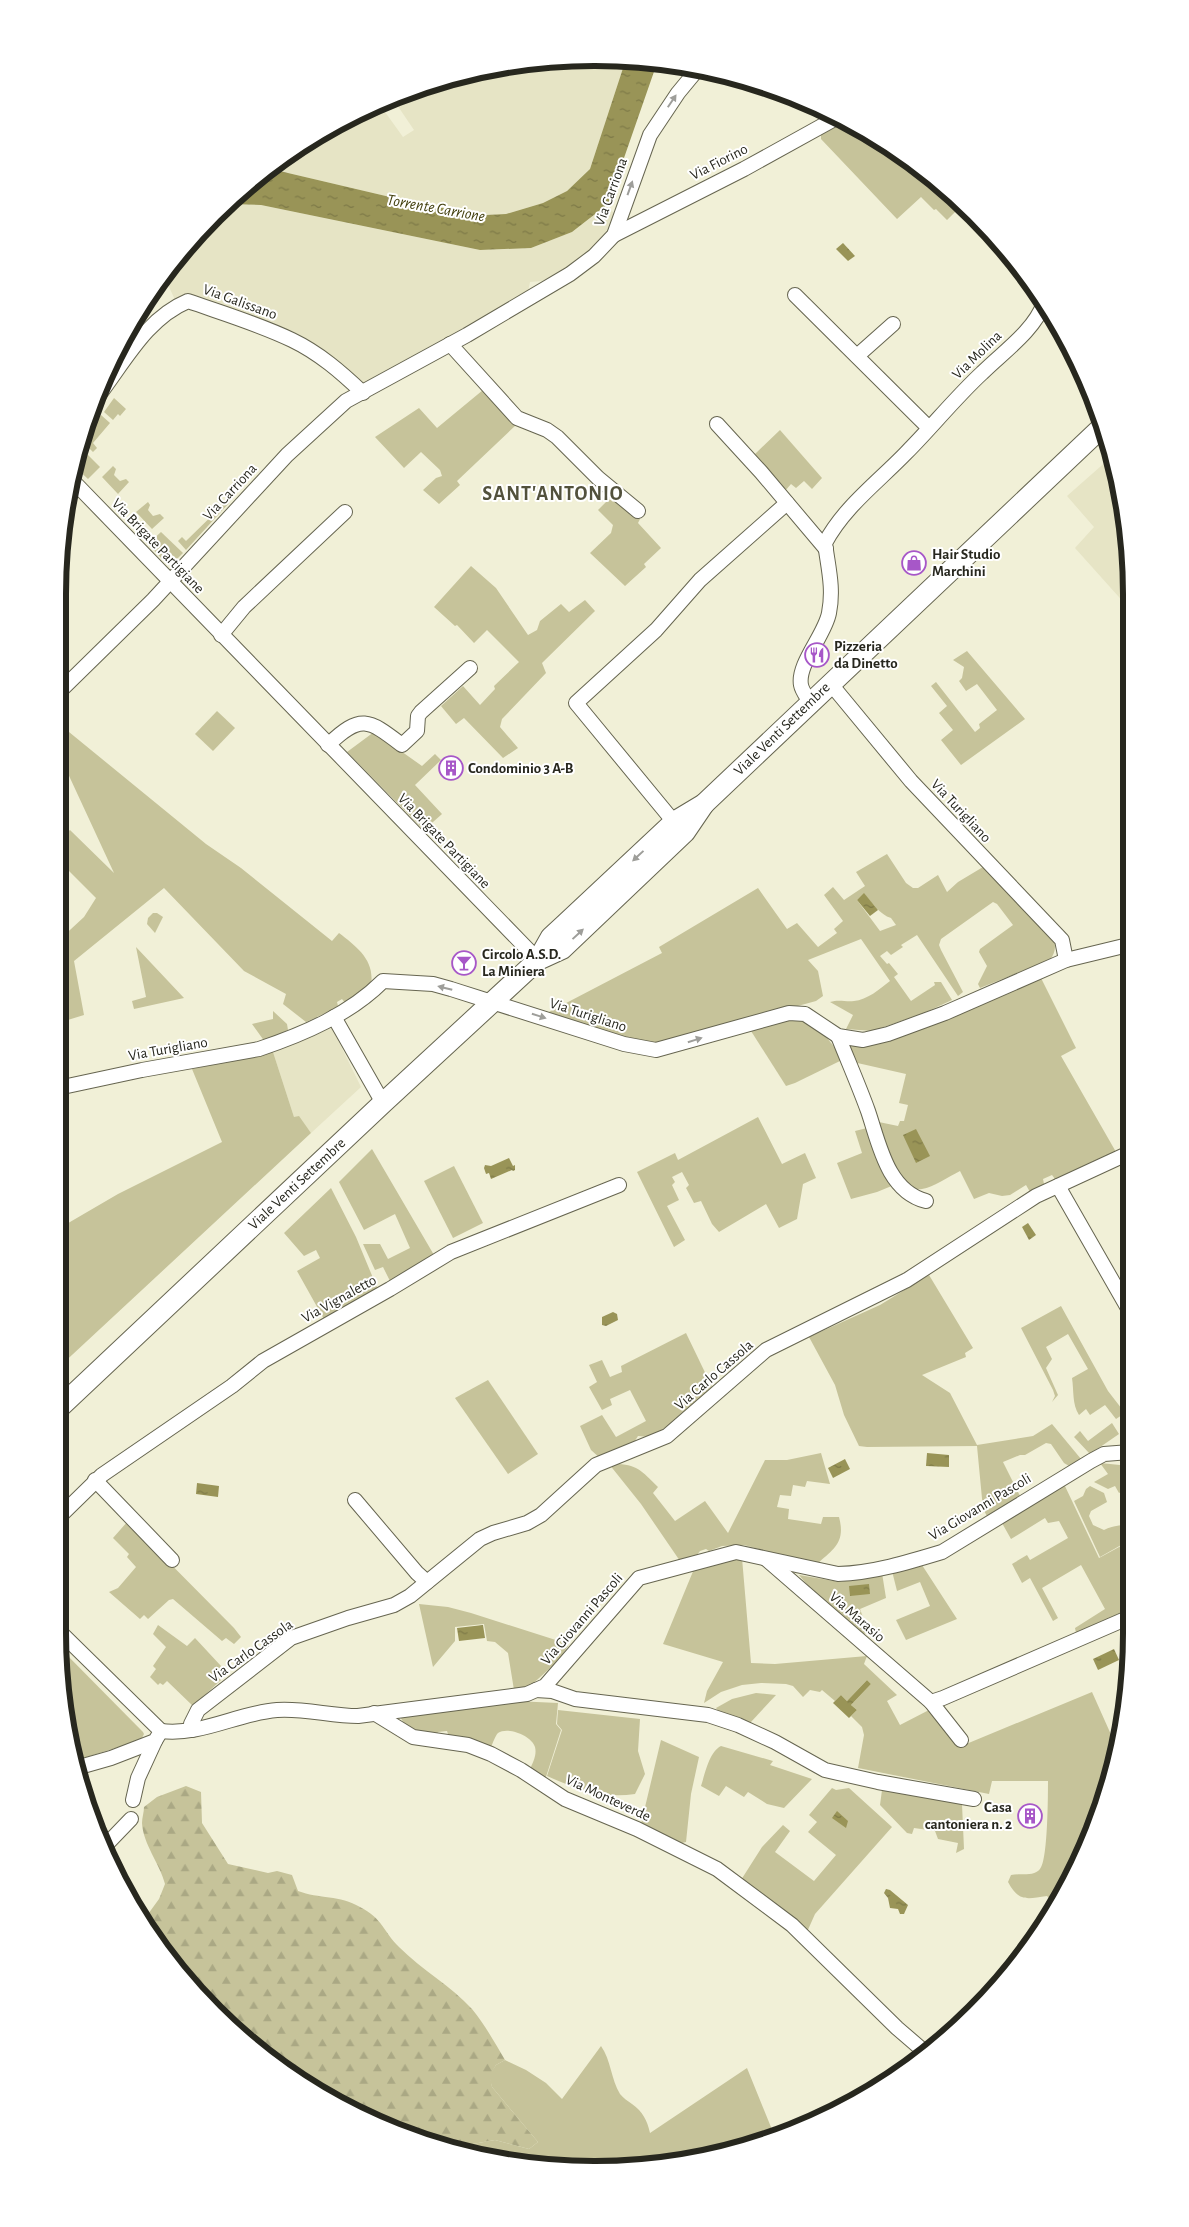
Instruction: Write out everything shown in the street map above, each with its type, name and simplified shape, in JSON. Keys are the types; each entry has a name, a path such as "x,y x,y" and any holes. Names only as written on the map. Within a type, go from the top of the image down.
{"main road":[{"name":"Viale Venti Settembre","path":"66,1401 382,1103 538,960 562,949 685,832 704,804 1097,432"},
{"name":"Viale Venti Settembre","path":"538,960 551,937 674,822 704,804"}],"street":[{"name":"Via Carriona","path":"66,685 170,583 308,435 346,401 363,393 381,380 450,344 570,274 594,256 614,235 650,136 678,93 693,75"},
{"name":"Via Fiorino","path":"614,235 829,122"},
{"path":"795,295 929,428"},
{"name":"Via Galissano","path":"118,368 128,353 170,309 188,301 293,340 318,355 343,374 363,393"},
{"name":"Via Molina","path":"826,549 825,543 828,536 848,510 977,377 1039,318 1041,312"},
{"path":"858,356 893,324"},
{"path":"450,344 517,418 547,430 557,437 598,478 638,511"},
{"path":"717,424 744,452 826,549 832,587 829,616 818,641 805,663 800,678 801,686 810,702"},
{"name":"Via Brigate Partigiane","path":"77,486 538,960"},
{"path":"674,822 576,703 656,630 700,580 787,503"},
{"path":"221,635 244,607 345,512"},
{"path":"328,745 338,735 355,724 366,722 376,726 402,745 417,731 418,716 470,668"},
{"name":"Via Turigliano","path":"830,683 911,781 1062,940 1066,960"},
{"name":"Via Turigliano","path":"66,1086 259,1048 306,1032 334,1017 371,993 384,980 433,984 624,1044 656,1050 789,1013 805,1014 838,1036 863,1040 888,1034 961,1007 1066,960 1123,946"},
{"path":"334,1017 382,1103"},
{"path":"838,1036 868,1111 881,1152 893,1176 905,1190 916,1198 926,1200"},
{"name":"Via Carlo Cassola","path":"192,1730 191,1724 198,1710 291,1638 341,1620 394,1605 410,1596 480,1539 527,1523 541,1515 596,1465 667,1436 766,1350 907,1280 1036,1196 1123,1156"},
{"name":"Via Vignaletto","path":"66,1510 95,1480 134,1451 232,1386 263,1361 376,1298 445,1254 619,1185"},
{"path":"1058,1186 1123,1299"},
{"name":"Via Giovanni Pascoli","path":"374,1713 527,1694 545,1686 639,1578 736,1552 762,1556 838,1574 852,1573 924,1557 942,1552 1066,1475 1104,1454 1123,1453"},
{"path":"95,1480 172,1560"},
{"path":"355,1500 417,1573 427,1582"},
{"name":"Via Marasio","path":"762,1556 931,1702 961,1740"},
{"path":"931,1702 1123,1620"},
{"path":"66,1639 158,1736"},
{"name":"Via Giovanni Pascoli","path":"536,1690 552,1691 575,1699 708,1715 738,1725 776,1742 826,1770 878,1782 974,1799"},
{"path":"83,1766 111,1758 158,1736 278,1710 294,1709 341,1716 374,1713"},
{"name":"Via Monteverde","path":"374,1713 412,1737 468,1745 492,1754 521,1770 565,1799 637,1829 717,1869 792,1924 920,2049"},
{"path":"133,1800 138,1778 158,1736"},
{"path":"109,1842 131,1818"}],"shaded area":[{"path":"560,67 623,67 590,169 567,191 543,203 506,214 486,215 443,209 433,202 424,205 279,171 330,137 384,110 403,137 414,130 397,104 458,84 491,76"},
{"path":"238,204 261,205 480,250 531,248 572,232 608,204 616,217 598,243 578,261 542,281 530,282 528,292 360,385 315,352 176,302 167,284 197,246"},
{"path":"1106,462 1113,491 1118,526 1122,560 1123,602 1075,548 1094,527 1067,496"},
{"path":"332,1028 361,1087 311,1133 299,1117 294,1117 273,1052"}],"green space":[{"path":"838,126 859,137 916,175 957,210 947,220 921,197 897,219 821,139 821,134"},
{"path":"483,390 516,425 457,481 460,485 439,504 423,490 436,478 442,476 440,470 421,452 404,468 375,437 419,408 437,428"},
{"path":"114,398 126,409 113,420 104,412"},
{"path":"101,415 110,423 93,443 97,448 93,452 87,446 95,423"},
{"path":"780,430 822,478 812,489 804,481 796,488 791,484 785,491 755,454"},
{"path":"86,453 100,467 88,479 81,472"},
{"path":"113,466 116,469 114,475 120,481 126,479 129,482 118,494 102,477"},
{"path":"616,498 640,519 638,523 661,548 644,564 646,567 625,586 590,553 611,533 613,525 598,510 608,500"},
{"path":"227,501 229,503 186,550 178,541 182,537 186,541"},
{"path":"148,502 150,505 148,510 153,516 160,514 164,518 152,529 136,512"},
{"path":"161,532 183,553 175,561 164,561 148,544"},
{"path":"471,566 496,588 528,635 537,630 540,621 561,604 569,612 585,600 595,611 542,663 546,673 502,719 500,727 518,748 503,758 464,718 456,724 441,706 463,686 480,705 495,689 494,686 519,662 487,630 474,643 457,625 455,626 434,607"},
{"path":"967,651 1025,719 961,765 941,740 953,730 939,713 947,706 931,686 936,682 975,732 980,728 979,724 997,710 977,684 966,691 959,681 962,678 964,667 953,660"},
{"path":"217,711 235,728 213,751 195,734"},
{"path":"66,730 206,844 241,868 332,941 339,933 358,949 367,961 372,976 371,985 346,1004 342,999 337,1002 338,1006 306,1022 283,1004 286,994 244,971 164,888 74,961 84,1015 66,1021 66,934 84,917 96,898 66,868 66,833 70,830 114,873 66,769"},
{"path":"374,732 422,766 435,754 441,760 415,785 442,814 424,830 347,752"},
{"path":"887,854 906,883 913,888 918,888 938,875 947,892 958,882 983,867 1054,940 1054,953 1050,960 980,988 978,984 987,966 979,952 980,949 1013,925 997,904 993,902 941,939 939,945 941,950 963,992 958,996 917,935 901,945 903,947 891,955 887,951 880,956 898,974 894,977 911,1001 935,985 934,982 941,982 952,1000 924,1013 872,1031 846,1029 853,1015 830,1002 864,999 890,981 861,939 808,960 818,971 823,996 816,1001 661,1043 648,1045 547,1013 662,953 659,947 758,888 787,929 797,923 818,947 837,933 834,929 843,921 824,895 833,887 844,900 865,886 856,872","holes":["864,894 880,911 891,918 896,925 880,931 857,900"]},
{"path":"153,913 163,917 155,933 147,924 148,918"},
{"path":"136,947 184,998 134,1009 132,1001 146,997"},
{"path":"1041,978 1076,1048 1061,1056 1116,1152 1055,1179 1052,1175 1043,1179 1044,1184 1030,1192 1026,1185 1010,1195 1002,1196 989,1193 974,1199 960,1171 941,1182 922,1189 913,1188 905,1183 897,1174 885,1151 874,1121 898,1126 900,1121 904,1121 908,1105 899,1103 906,1074 853,1062 845,1043"},
{"path":"273,1011 287,1024 288,1030 265,1042 252,1024 273,1019"},
{"path":"797,1019 811,1025 824,1035 834,1046 842,1060 786,1086 751,1031 779,1020"},
{"path":"273,1052 294,1117 299,1116 311,1133 66,1361 66,1224 118,1194 222,1142 192,1069"},
{"path":"758,1117 782,1164 805,1153 816,1178 803,1184 797,1219 779,1228 766,1204 719,1232 712,1224 701,1201 694,1203 686,1188 689,1185 682,1172 672,1177 675,1182 672,1185 679,1200 667,1206 685,1240 674,1247 637,1172 675,1153 678,1160"},
{"path":"867,1128 894,1185 851,1199 837,1163 862,1153 855,1131"},
{"path":"372,1149 434,1255 390,1281 383,1267 375,1270 363,1244 380,1244 388,1259 410,1248 395,1214 364,1230 339,1182"},
{"path":"454,1166 483,1223 453,1238 424,1181"},
{"path":"331,1188 356,1237 378,1290 325,1321 297,1271 320,1258 316,1250 304,1256 284,1233"},
{"path":"929,1275 973,1348 965,1353 966,1357 922,1375 950,1393 977,1445 1033,1436 1052,1424 1081,1459 1069,1466 1064,1463 1051,1444 1046,1443 1025,1455 1020,1455 1003,1462 1020,1496 987,1516 983,1509 977,1446 859,1446 844,1415 835,1385 809,1337 880,1305"},
{"path":"1061,1306 1108,1391 1123,1410 1123,1414 1116,1419 1105,1405 1090,1415 1086,1409 1079,1415 1074,1402 1072,1378 1088,1369 1068,1334 1046,1347 1052,1359 1046,1368 1058,1395 1052,1402 1055,1396 1053,1390 1021,1328"},
{"path":"686,1333 713,1389 671,1424 650,1437 638,1436 631,1447 601,1459 591,1450 580,1426 602,1415 616,1437 646,1421 630,1390 610,1399 612,1405 602,1410 589,1387 597,1382 589,1365 602,1360 610,1377 622,1372 621,1366"},
{"path":"488,1380 538,1454 508,1474 455,1398"},
{"path":"1112,1423 1119,1434 1090,1454 1074,1437 1080,1431 1088,1441"},
{"path":"821,1453 830,1484 807,1481 805,1487 793,1485 791,1496 780,1495 777,1507 789,1509 788,1519 821,1524 823,1517 839,1517 841,1533 837,1545 817,1564 744,1545 722,1546 709,1551 706,1549 700,1551 697,1555 680,1561 641,1504 609,1464 632,1466 647,1476 658,1487 653,1493 675,1521 705,1501 728,1533 765,1460 787,1460"},
{"path":"1100,1463 1123,1465 1123,1491 1119,1493 1115,1486 1108,1489 1094,1482 1108,1474"},
{"path":"1064,1484 1099,1558 1123,1545 1123,1612 1076,1633 1075,1628 1105,1609 1081,1565 1042,1588 1058,1618 1053,1621 1030,1578 1022,1583 1012,1564 1027,1555 1030,1560 1068,1538 1059,1521 1048,1523 1045,1518 1011,1539 1002,1523"},
{"path":"1090,1486 1104,1493 1107,1502 1091,1511 1089,1516 1093,1525 1104,1530 1123,1525 1123,1544 1100,1557 1074,1501 1083,1496 1086,1489"},
{"path":"128,1521 234,1628 241,1637 234,1644 226,1638 222,1641 173,1599 169,1600 148,1619 144,1615 140,1619 109,1592 118,1588 136,1567 127,1557 129,1554 113,1538"},
{"path":"742,1558 751,1663 775,1664 867,1656 864,1664 897,1695 887,1701 900,1725 929,1710 959,1747 1092,1692 1113,1738 1095,1802 1083,1835 1050,1900 1047,1896 1024,1898 1016,1893 1008,1882 1011,1875 1034,1873 1040,1869 1043,1863 1047,1827 1048,1781 992,1781 989,1794 858,1768 864,1735 862,1727 851,1716 857,1710 851,1705 871,1684 867,1680 847,1701 841,1695 835,1701 822,1690 820,1692 810,1690 803,1697 793,1686 761,1683 742,1685 721,1692 704,1703 707,1691 723,1662 663,1644 694,1569"},
{"path":"922,1565 957,1619 906,1640 896,1620 930,1606 920,1582 897,1591 892,1571"},
{"path":"882,1573 886,1598 860,1609 868,1631 863,1635 809,1587 799,1575 840,1582"},
{"path":"419,1604 448,1607 471,1613 562,1642 568,1646 558,1661 528,1688 514,1690 508,1653 495,1642 487,1641 484,1624 455,1627 455,1641 433,1667"},
{"path":"158,1625 187,1646 195,1638 221,1666 215,1674 221,1680 193,1706 167,1681 163,1685 160,1683 158,1685 150,1677 156,1669 153,1666 166,1647 153,1634"},
{"path":"67,1655 143,1732 141,1740 81,1759 71,1701"},
{"path":"756,1693 776,1695 750,1723 719,1712 716,1708 732,1699"},
{"path":"515,1701 558,1703 556,1724 561,1730 545,1780 530,1769 535,1756 535,1747 529,1739 519,1733 502,1731 498,1733 491,1747 449,1737 447,1731 438,1732 437,1734 416,1730 402,1721 400,1716"},
{"path":"558,1710 640,1719 638,1751 645,1774 635,1794 612,1795 590,1792 547,1776 562,1730 557,1724"},
{"path":"661,1740 699,1757 691,1794 686,1842 682,1843 641,1824"},
{"path":"721,1746 773,1761 770,1765 812,1779 784,1808 767,1804 748,1792 744,1797 726,1786 719,1796 701,1786 710,1758"},
{"path":"186,1786 201,1792 202,1823 228,1864 268,1873 277,1871 292,1875 298,1891 352,1903 374,1916 408,1955 464,2001 481,2021 505,2060 496,2065 490,2075 492,2087 538,2142 529,2149 495,2140 467,2145 392,2121 330,2090 301,2072 246,2030 197,1981 175,1954 148,1914 159,1899 165,1884 145,1839 142,1823 144,1807 157,1797"},
{"path":"832,1788 836,1790 849,1788 892,1827 815,1914 807,1932 741,1880 762,1847 783,1825 790,1831 775,1852 814,1881 836,1855 808,1832 817,1822 809,1815"},
{"path":"882,1790 962,1804 964,1849 956,1853 958,1843 938,1839 935,1831 914,1828 912,1834 907,1833 880,1805"},
{"path":"601,2046 607,2057 620,2094 642,2113 650,2133 747,2068 772,2130 698,2151 629,2160 560,2160 491,2151 467,2145 495,2140 529,2149 538,2142 492,2087 489,2075 496,2065 505,2060 526,2070 546,2083 562,2099"}],"water":[{"name":"Torrente Carrione","path":"623,67 655,70 608,204 572,232 531,248 480,250 261,205 238,204 279,171 424,205 486,215 506,214 543,203 567,191 590,169"},
{"path":"843,243 855,256 848,261 836,249"},
{"path":"864,893 878,910 870,916 857,900"},
{"path":"916,1129 930,1156 916,1163 903,1135"},
{"path":"509,1158 513,1166 515,1165 515,1170 491,1179 489,1173 486,1174 485,1165 491,1166"},
{"path":"1028,1223 1036,1235 1029,1240 1022,1227"},
{"path":"613,1312 617,1314 618,1320 606,1326 602,1325 602,1317"},
{"path":"927,1453 949,1455 949,1467 926,1466"},
{"path":"845,1459 850,1469 833,1478 828,1468"},
{"path":"197,1483 219,1486 218,1497 196,1494"},
{"path":"869,1584 870,1594 850,1596 849,1586"},
{"path":"483,1625 485,1638 459,1641 457,1628"},
{"path":"1114,1649 1119,1660 1098,1670 1093,1659"},
{"path":"867,1680 871,1684 851,1705 857,1710 849,1718 833,1703 841,1695 847,1701"},
{"path":"837,1811 848,1821 846,1828 832,1818"},
{"path":"886,1889 890,1890 908,1905 904,1914 900,1914 898,1909 890,1908 888,1898 884,1893"}],"place":[{"name":"Hair Studio Marchini","path":"914,563"},
{"name":"Pizzeria da Dinetto","path":"817,655"},
{"name":"Condominio 3 A-B","path":"451,768"},
{"name":"Circolo A.S.D. La Miniera","path":"464,963"},
{"name":"Casa cantoniera n. 2","path":"1030,1816"}],"district":[{"name":"SANT'ANTONIO","path":"553,494"}]}
